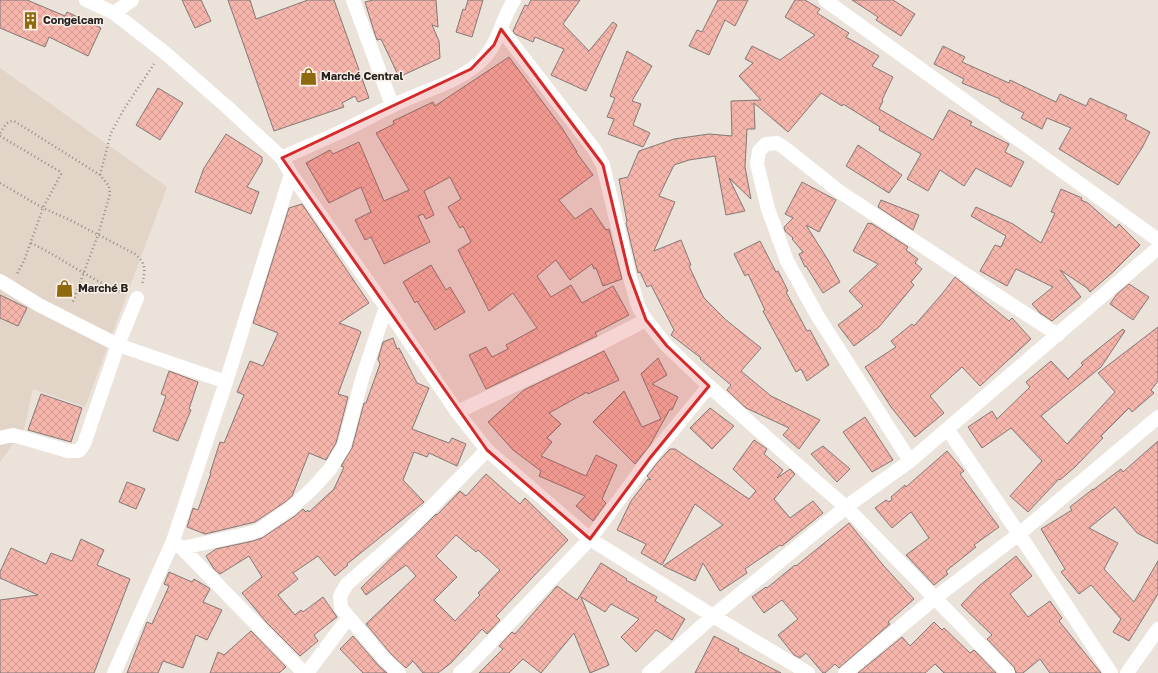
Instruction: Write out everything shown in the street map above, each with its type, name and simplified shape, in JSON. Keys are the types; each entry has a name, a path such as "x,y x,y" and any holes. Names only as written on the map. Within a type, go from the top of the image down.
{"street":[{"path":"86,0 114,13 164,52 226,106 282,158 291,174 386,307 457,412 487,450 590,539 808,673"},
{"path":"114,13 132,0"},
{"path":"353,0 392,106"},
{"path":"282,158 340,132 392,106 435,88 471,69 485,57 494,45 507,11 514,0"},
{"path":"825,0 1158,240"},
{"path":"501,29 594,150 603,165 638,306 646,320 667,346 709,386 846,507 1008,673"},
{"path":"910,462 817,315 787,261 768,210 757,164 759,151 766,144 777,143 840,192 1058,335"},
{"path":"114,673 177,544 291,174"},
{"path":"651,672 713,616 846,507 910,462 1158,248"},
{"path":"5,284 64,319 118,344 226,382"},
{"path":"0,438 13,435 68,451 78,451 84,444 118,344 137,298"},
{"path":"177,544 251,533 259,530 290,509 313,488 330,469 344,446 362,379 386,307"},
{"path":"457,412 586,351 646,320"},
{"path":"460,673 590,539 650,458 709,386"},
{"path":"845,673 935,598 1019,534 1158,417"},
{"path":"948,430 1111,673"},
{"path":"399,673 385,660 341,608 340,596 347,584 409,530 487,450"},
{"path":"177,544 305,673 349,617"},
{"path":"1127,673 1158,630"}],"path":[{"path":"100,175 111,133 124,109 150,69 164,52"},
{"path":"5,284 24,261 43,208 61,174 59,171 0,134 7,123 14,121 100,175 110,186 110,194 98,235 70,308 64,319"},
{"path":"0,183 43,208 135,254 142,260 145,267 143,284 137,298 116,290 50,252 31,243"}],"highlighted area":[{"path":"501,29 603,165 629,274 646,320 667,346 709,386 650,458 590,539 487,450 282,158 471,69 494,45"}],"shaded area":[{"name":"Marché B","path":"0,68 167,187 85,407 33,389 24,429 0,462"}],"building":[{"path":"0,0 27,0 65,16 67,12 101,28 88,56 49,37 45,47 0,28"},
{"path":"182,0 201,0 211,21 195,28"},
{"name":"Marché Central","path":"228,0 250,0 256,19 308,0 334,0 369,98 358,102 355,96 342,103 344,107 274,131"},
{"path":"373,0 436,0 438,27 432,25 439,41 440,58 399,77 381,39 377,40 365,2"},
{"path":"468,0 483,0 472,37 456,32 463,9 465,10"},
{"path":"531,0 580,0 563,24 589,51 613,22 617,25 586,91 551,75 564,49 535,37 533,42 515,34 513,31 525,5 528,6"},
{"path":"718,0 748,0 735,26 725,20 709,55 689,46 697,30 702,32"},
{"path":"795,0 805,0 820,9 817,13 849,33 846,37 879,56 872,66 893,77 879,109 933,140 949,110 972,122 970,125 1009,144 1005,152 1024,162 1011,187 976,168 964,186 940,170 928,191 907,179 921,154 879,130 880,127 843,104 842,106 821,93 788,132 754,103 755,129 747,129 745,167 751,199 729,178 745,211 726,215 715,156 689,160 674,165 659,196 675,202 654,251 681,240 691,265 689,266 704,298 726,320 761,348 741,371 771,396 820,420 799,449 783,435 789,428 746,408 727,390 731,385 700,359 701,358 671,335 674,330 651,285 647,287 640,272 638,273 626,223 619,179 628,177 639,151 674,139 709,134 732,136 731,101 761,100 739,76 753,63 745,59 752,46 780,60 815,35 785,17"},
{"path":"852,0 893,0 915,14 901,36 876,20 878,17"},
{"path":"943,46 965,57 962,62 1009,83 1010,80 1056,102 1060,94 1086,106 1090,98 1127,115 1125,119 1150,132 1142,148 1118,185 1059,149 1071,128 1047,118 1042,129 1021,118 1024,113 1000,101 1000,99 962,83 964,79 934,64"},
{"path":"627,51 652,66 632,101 641,104 633,125 650,133 643,147 608,134 614,119 607,117 615,98 610,96"},
{"path":"509,57 562,128 576,152 593,175 559,200 575,219 591,208 606,230 609,229 622,279 603,286 596,268 594,269 592,264 570,280 556,260 537,276 551,297 571,285 582,303 613,286 629,315 595,333 597,336 486,389 469,355 486,347 492,357 508,349 506,345 537,328 513,293 489,311 458,250 471,242 463,226 460,228 448,207 461,199 450,177 424,191 434,215 426,219 423,214 418,216 430,242 384,264 371,237 365,240 355,220 371,212 361,187 329,203 306,163 330,150 333,154 359,142 384,201 409,190 376,133 394,124 393,121 433,102 435,106"},
{"path":"158,88 183,103 160,140 136,125"},
{"path":"226,134 262,157 262,162 247,187 259,192 251,214 195,192 204,168"},
{"path":"858,145 902,175 889,193 846,166"},
{"path":"802,182 836,200 819,232 806,225 840,282 823,293 806,266 805,267 799,254 803,252 792,239 793,238 785,231 784,227 793,218 785,214"},
{"path":"1061,189 1082,198 1081,200 1088,203 1116,228 1119,224 1140,245 1090,292 1087,288 1060,270 1081,297 1052,321 1040,313 1032,304 1053,287 1016,269 1007,286 980,271 995,245 1001,247 1006,236 971,216 976,207 1013,224 1041,243 1055,213 1051,212"},
{"path":"881,200 919,215 913,230 878,207"},
{"path":"302,204 369,303 339,323 361,332 338,394 348,397 336,443 326,460 309,453 292,496 285,502 255,522 205,534 187,527 193,508 198,510 220,442 224,443 244,395 237,392 250,361 263,366 278,333 253,323 289,208"},
{"path":"868,223 871,223 908,247 906,250 918,259 915,263 922,269 911,282 914,285 879,327 854,346 838,325 863,306 849,291 878,264 853,251"},
{"path":"760,241 776,272 778,271 788,291 786,292 807,331 810,330 829,365 807,381 801,369 796,372 763,311 765,310 748,274 745,276 734,254"},
{"path":"431,265 446,290 450,287 465,312 435,330 417,301 415,303 403,282"},
{"path":"955,277 1009,321 1012,318 1031,339 980,386 962,367 930,396 944,413 915,437 891,407 865,367 896,347 891,341 912,324 914,326"},
{"path":"1129,284 1149,297 1133,320 1110,304 1117,294"},
{"path":"0,295 27,308 18,326 0,318"},
{"path":"1158,327 1158,381 1151,390 1154,393 1132,412 1129,408 1101,436 1103,438 1075,467 1060,480 1059,479 1028,512 1010,496 1042,461 1011,428 982,448 968,427 992,411 997,419 1030,387 1026,382 1051,361 1068,379 1083,365 1081,363 1123,329 1125,331 1101,367 1041,416 1067,444 1115,392 1098,373"},
{"path":"393,338 397,349 399,348 417,383 429,388 412,429 449,443 452,438 466,444 457,466 429,453 427,457 414,452 403,480 424,502 347,564 348,565 335,576 318,556 293,573 298,579 278,595 295,615 301,610 303,612 323,597 337,617 314,635 318,641 300,656 267,623 242,593 262,577 249,556 220,574 214,569 206,556 216,549 262,538 303,509 306,512 308,510 309,512 334,489 344,467 341,466 352,448 364,403 366,403 380,364 378,359 383,342"},
{"path":"604,351 619,380 588,394 587,392 549,413 561,424 547,438 552,442 541,456 586,476 596,455 617,465 602,499 606,503 593,521 576,506 585,496 539,476 541,471 513,450 488,422 524,390"},
{"path":"658,358 667,375 652,384 678,397 672,410 670,409 650,445 635,464 593,422 624,391 642,427 661,419 641,374"},
{"path":"169,371 198,382 189,409 191,410 178,441 153,431 166,396 161,394"},
{"path":"41,394 82,408 71,442 28,430"},
{"path":"710,408 734,426 712,449 690,428"},
{"path":"865,417 893,460 872,472 843,432"},
{"path":"754,440 767,449 764,454 783,470 777,478 790,469 795,474 774,499 790,518 813,501 823,513 782,546 780,545 745,569 747,573 720,591 703,563 695,581 663,566 723,525 695,504 662,565 641,553 646,544 617,530 631,501 648,479 651,480 647,476 670,449 675,449 749,499 756,491 733,469"},
{"path":"1158,441 1158,544 1137,533 1115,507 1089,528 1118,543 1104,569 1134,602 1158,561 1158,594 1129,641 1113,632 1121,619 1091,585 1079,594 1061,572 1065,569 1041,529 1072,510 1070,507 1121,469 1123,472"},
{"path":"823,446 850,469 837,482 811,454"},
{"path":"947,451 964,471 960,474 999,527 974,545 976,547 946,571 948,574 934,585 906,555 929,538 911,512 892,528 875,508 886,500 889,502 892,499 891,497 905,485 906,487"},
{"path":"486,474 520,504 525,498 568,540 496,616 500,620 487,634 482,629 451,663 438,673 423,673 413,661 406,668 391,654 366,624 416,576 406,565 366,595 361,588 460,491 466,496","holes":["456,535 476,552 478,550 500,570 478,593 480,595 455,621 434,600 457,577 436,556"]},
{"path":"127,482 145,489 136,509 119,502"},
{"path":"849,523 883,565 914,599 888,622 890,624 839,668 835,664 823,673 806,653 800,658 794,655 778,635 798,619 782,600 764,613 752,597 766,587 767,588 795,565 796,566"},
{"path":"81,539 104,550 97,565 130,579 94,673 0,673 0,600 38,595 0,578 0,572 11,548 46,564 51,553 72,561"},
{"path":"1016,556 1032,576 1010,594 1028,617 1050,601 1062,618 1059,621 1101,673 1050,673 1040,659 1023,673 1016,673 1014,667 987,639 992,635 961,605 979,586"},
{"path":"601,563 627,579 626,580 657,597 655,601 685,619 672,640 656,630 636,652 621,637 639,619 611,604 605,612 581,597 609,665 590,673 574,633 541,673 523,659 509,673 479,673 503,649 499,646 512,632 515,634 557,586 577,600"},
{"path":"169,572 192,582 194,579 209,588 210,589 203,602 222,610 207,640 196,635 183,668 163,661 158,673 127,673 147,622 152,624 169,586 164,584"},
{"path":"934,622 942,630 944,628 970,653 974,650 996,673 944,673 935,664 925,673 858,673 902,637 910,646"},
{"path":"251,631 286,667 279,673 210,673 218,652 224,655"},
{"path":"353,636 387,673 363,673 340,649"},
{"path":"714,636 739,649 738,651 781,673 695,673"}],"place":[{"name":"Congelcam","path":"30,20"},
{"name":"Marché Central","path":"308,76"},
{"name":"Marché B","path":"65,288"}]}
